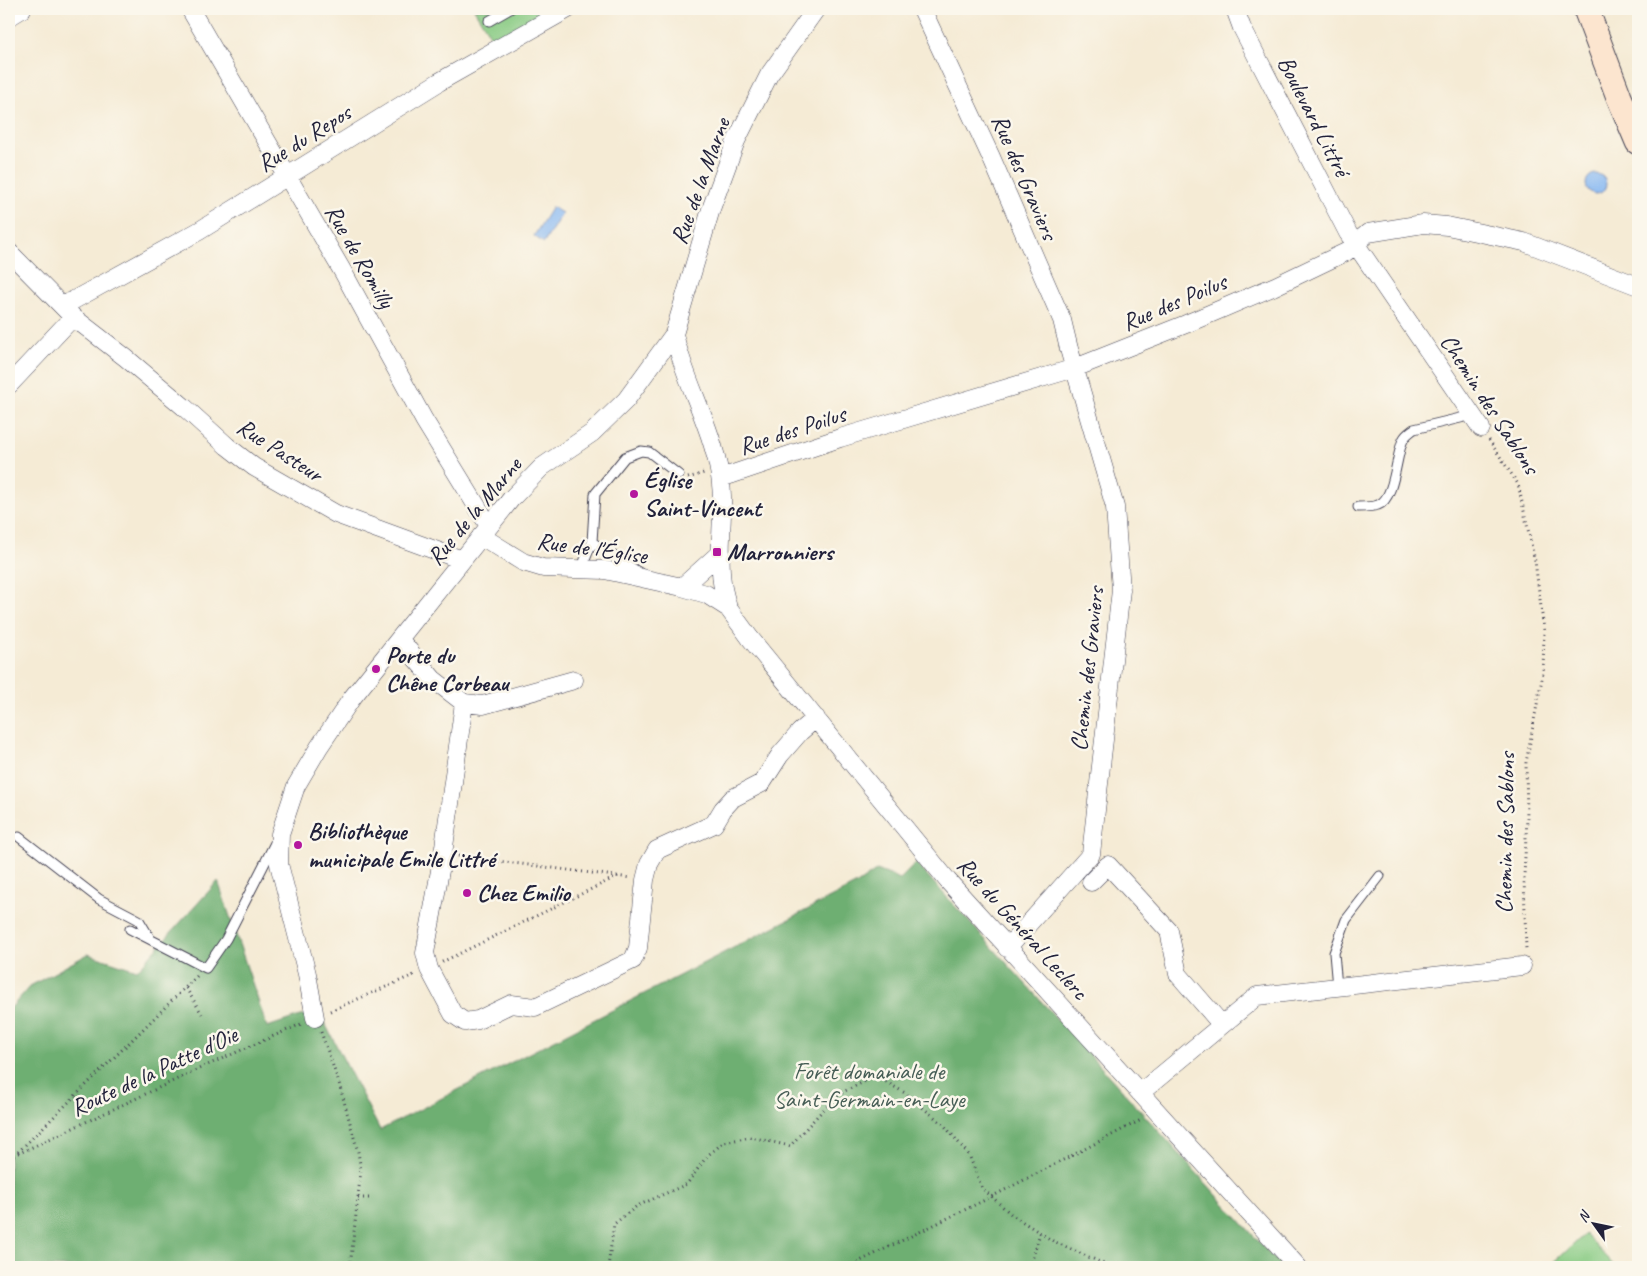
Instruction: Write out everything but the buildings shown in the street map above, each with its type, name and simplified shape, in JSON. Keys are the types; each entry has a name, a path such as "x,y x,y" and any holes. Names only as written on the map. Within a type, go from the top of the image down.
{"main road":[{"path":"1586,9 1638,142"}],"street":[{"path":"9,17 22,9"},
{"name":"Rue de Romilly","path":"190,9 343,272 485,531"},
{"name":"Rue du Repos","path":"9,385 68,311 439,82 568,9"},
{"name":"Rue de la Marne","path":"315,1018 307,974 279,864 280,834 296,786 319,747 352,698 511,499 542,467 592,433 626,400 674,334 711,209 736,140 769,75 816,9"},
{"name":"Rue des Graviers","path":"922,9 991,157 1062,320 1075,368"},
{"name":"Boulevard Littré","path":"1235,9 1246,37 1355,244"},
{"name":"Rue des Poilus","path":"720,473 1075,368 1266,290 1346,252 1368,233 1422,224 1447,226 1524,242 1638,286"},
{"name":"Chemin des Sablons","path":"1355,244 1477,422"},
{"name":"Rue Pasteur","path":"9,252 68,311 254,467 336,514 462,560"},
{"path":"674,334 680,358 695,393 720,473 722,583 728,608"},
{"name":"Chemin des Graviers","path":"1008,948 1091,854 1121,590 1115,507 1075,368"},
{"name":"Rue de l'Église","path":"485,531 523,562 543,568 605,570 651,580 706,594 728,608"},
{"path":"682,587 721,552"},
{"name":"Rue du Général Leclerc","path":"728,608 750,638 936,866 1008,948 1298,1267"},
{"path":"400,640 432,679 464,703 483,706 574,680"},
{"path":"464,703 443,854 425,953 429,969 453,1014 465,1022 478,1020 511,1004 535,1007 633,960 638,948 645,880 649,864 658,850 714,824 732,798 762,783 780,755 800,732 816,718"},
{"path":"1091,882 1108,865 1169,931 1178,974 1222,1025"},
{"path":"1140,1093 1257,996 1522,966"}],"lane":[{"path":"489,21 510,9"},
{"path":"1358,507 1378,505 1384,501 1390,490 1403,440 1408,433 1414,429 1477,422"},
{"path":"581,570 592,542 594,494 625,457 641,451 649,452 679,475"},
{"path":"592,542 651,580"},
{"path":"130,929 206,968 226,939 280,834"},
{"path":"19,837 99,899 139,920 151,940"},
{"path":"1336,987 1334,953 1346,920 1380,876"}],"path":[{"name":"Chemin des Sablons","path":"1477,422 1518,484 1535,561 1544,630 1542,674 1526,763 1527,818 1524,876 1528,947 1522,966"},
{"path":"679,475 685,479 720,473"},
{"path":"443,854 645,880"},
{"name":"Route de la Patte d'Oie","path":"9,1158 203,1067 429,969 618,876"},
{"path":"16,1155 206,968"},
{"path":"186,988 202,1014"},
{"path":"315,1018 339,1083 358,1152 361,1170 350,1267"},
{"path":"608,1267 614,1224 637,1206 688,1184 707,1156 724,1142 751,1137 790,1146 822,1111 843,1092 876,1076 905,1093 944,1125 969,1155 982,1188 1012,1216 1053,1241 1111,1267"},
{"path":"848,1267 991,1197 1157,1112"},
{"path":"358,1198 369,1198"},
{"path":"1030,1267 1040,1233"}],"green space":[{"path":"474,9 548,9 493,40"},
{"name":"Forêt domaniale de Saint-Germain-en-Laye","path":"916,863 1282,1267 9,1267 9,1010 30,986 88,954 137,970 218,881 267,1027 318,1010 380,1130 857,884 877,870 900,879"},
{"path":"1585,1234 1615,1267 1549,1267"}],"water":[{"path":"1596,174 1603,177 1606,184 1603,191 1596,194 1589,191 1586,184 1589,177"},
{"path":"552,207 562,213 544,243 534,236"}],"place":[{"name":"Église Saint-Vincent","path":"634,494"},
{"name":"Marronniers","path":"717,552"},
{"name":"Porte du Chêne Corbeau","path":"376,669"},
{"name":"Bibliothèque municipale Emile Littré","path":"298,845"},
{"name":"Chez Emilio","path":"467,893"}]}
